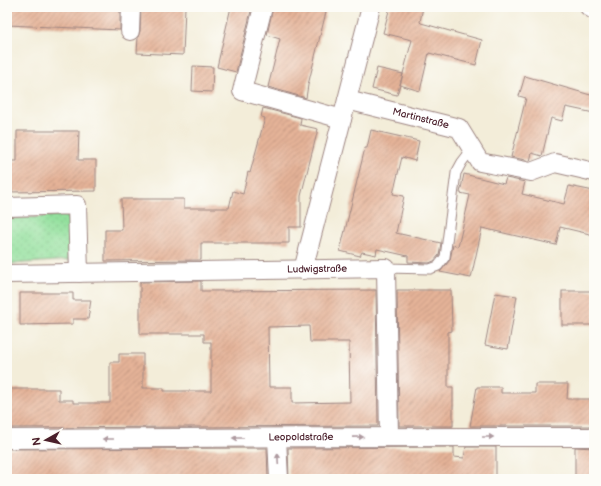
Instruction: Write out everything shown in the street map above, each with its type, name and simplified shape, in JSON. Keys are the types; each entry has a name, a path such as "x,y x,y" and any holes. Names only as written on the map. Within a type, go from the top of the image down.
{"street":[{"path":"130,31 131,7"},
{"path":"263,7 242,90 342,119"},
{"path":"303,270 371,7"},
{"path":"589,7 594,10"},
{"name":"Martinstraße","path":"348,100 459,128 480,162 531,172 555,163 594,172"},
{"path":"7,206 77,205 79,273"},
{"path":"386,268 389,436"},
{"name":"Ludwigstraße","path":"7,274 386,268"},
{"name":"Leopoldstraße","path":"7,439 389,436 594,437"},
{"path":"277,438 279,479"}],"lane":[{"path":"386,268 430,269 438,266 445,257 456,173 472,148"}],"green space":[{"path":"68,215 71,260 9,264 7,219"}],"building":[{"path":"7,7 120,7 120,30 7,25"},
{"path":"141,7 185,7 183,55 137,53"},
{"path":"231,7 252,7 236,72 217,67"},
{"path":"273,7 325,7 324,11 326,12 306,98 268,87 280,39 267,35"},
{"path":"390,7 423,7 421,23 482,40 476,65 429,53 420,91 400,85 412,40 383,33"},
{"path":"193,66 213,67 212,92 192,91"},
{"path":"377,68 403,74 397,95 372,89"},
{"path":"525,76 594,96 594,113 566,107 562,121 551,118 542,156 532,153 530,161 511,157 526,98 519,96"},
{"path":"263,108 301,118 300,125 318,129 301,196 301,227 289,227 289,243 201,243 201,260 105,261 105,230 122,230 121,199 184,199 184,208 229,208 233,191 243,194 248,172 250,173 265,118 261,117"},
{"path":"371,130 419,141 415,161 402,157 393,194 404,196 396,233 441,243 439,255 434,261 429,263 408,262 408,256 377,249 376,255 362,252 360,256 340,251 365,148 367,148"},
{"path":"17,131 79,131 78,160 96,160 96,191 7,192 7,161 17,161"},
{"path":"464,174 504,184 506,178 525,182 522,194 564,204 569,186 594,191 594,235 560,227 556,245 482,228 471,278 440,272 450,260 453,245 458,247 470,195 460,193"},
{"path":"201,281 201,291 376,290 378,426 7,428 7,389 59,389 59,400 73,400 73,403 110,403 110,362 119,362 119,354 143,354 143,388 164,388 164,391 211,391 211,342 204,342 204,334 140,334 140,282","holes":["309,326 310,342 349,342 350,402 292,403 292,387 269,387 268,327"]},
{"path":"397,290 451,290 452,331 448,332 448,387 453,387 453,426 399,426"},
{"path":"562,291 594,291 594,325 562,325"},
{"path":"20,293 73,293 73,300 91,300 88,319 73,319 73,324 20,325"},
{"path":"495,293 517,296 508,349 485,345"},
{"path":"535,384 568,384 567,399 594,399 594,426 470,426 477,387 501,387 501,393 535,393"},
{"path":"454,447 454,457 464,458 466,447 496,447 496,479 289,479 288,448"},
{"path":"575,447 594,448 594,479 575,479"},
{"path":"267,448 268,479 7,479 7,449"}]}
